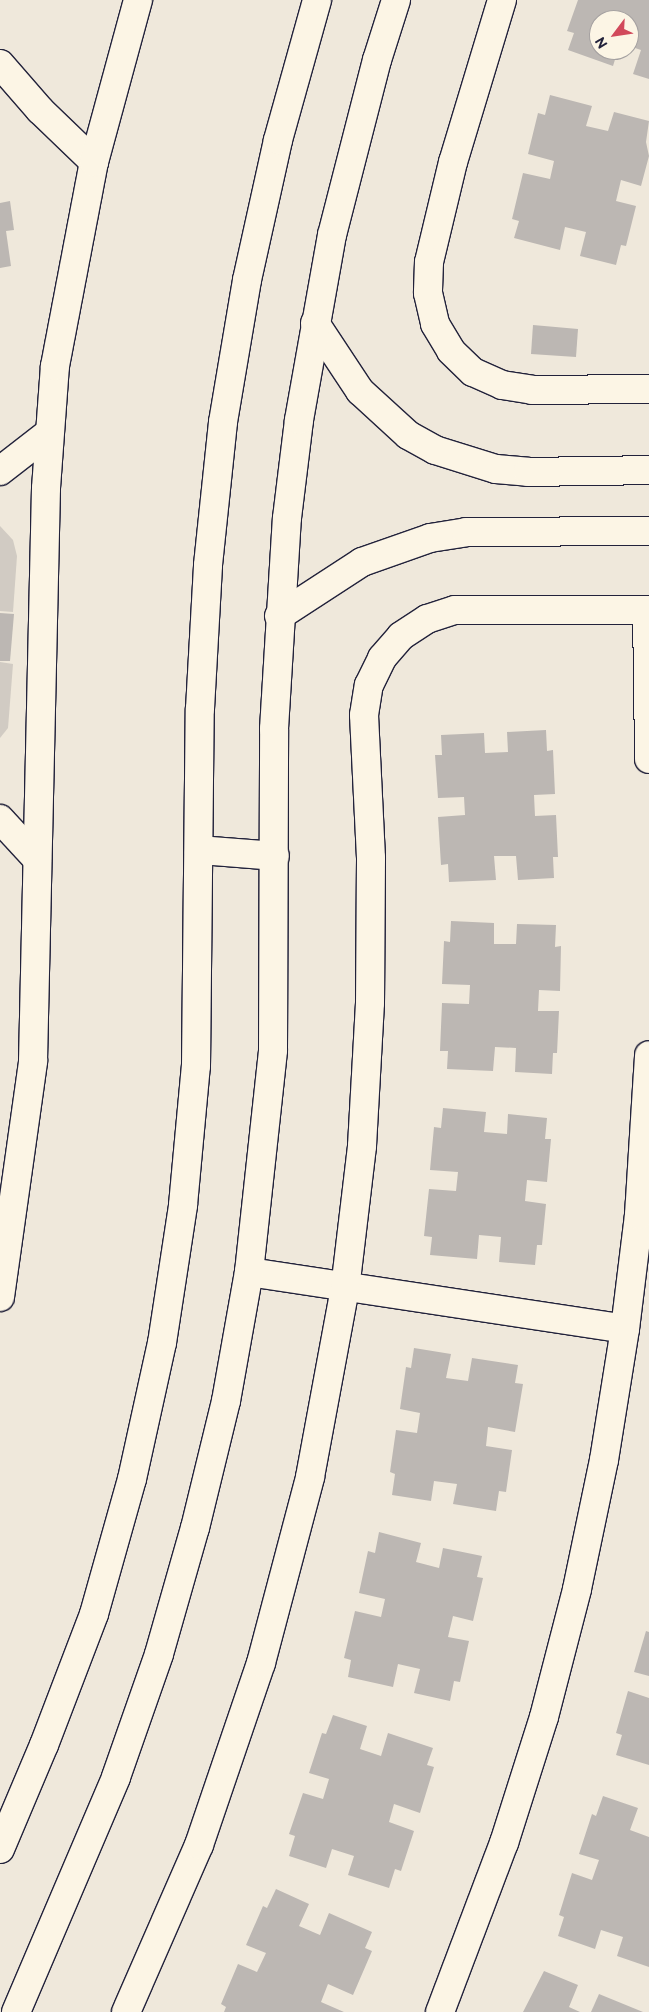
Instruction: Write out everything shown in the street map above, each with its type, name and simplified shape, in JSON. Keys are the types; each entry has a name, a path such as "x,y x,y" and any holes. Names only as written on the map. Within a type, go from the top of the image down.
{"street":[{"path":"0,1298 10,1162 33,1061 49,433 55,366 94,162 138,0"},
{"path":"0,1849 44,1745 94,1614 132,1479 162,1344 183,1205 196,1066 200,709 208,565 223,422 253,252 278,140 317,0"},
{"path":"16,2012 116,1777 159,1654 195,1528 224,1410 249,1272 274,1050 274,729 279,616 288,508 315,323 354,147 396,0"},
{"path":"502,0 456,153 429,262 428,293 435,324 451,350 462,361 474,372 502,386 532,390 649,389"},
{"path":"0,64 40,110 94,162"},
{"path":"315,323 360,391 408,434 435,450 465,462 504,470 649,470"},
{"path":"0,471 49,433"},
{"path":"279,616 362,562 430,538 466,532 649,530"},
{"path":"126,2012 199,1845 261,1663 310,1477 345,1289 362,1146 370,1003 371,858 364,715 369,685 382,658 401,636 427,619 455,610 648,610 649,759"},
{"path":"0,819 37,859"},
{"path":"198,850 274,856"},
{"path":"440,2012 504,1843 544,1717 577,1589 604,1460 625,1329 638,1215 649,1055"},
{"path":"249,1272 345,1289 625,1329"}],"shaded area":[{"path":"0,526 13,540 17,556 13,612 0,611"},
{"path":"0,662 13,664 8,728 0,738"}],"building":[{"path":"578,0 649,0 649,79 633,74 641,50 639,49 639,10 589,10 589,57 568,50 574,33 567,31"},
{"path":"596,60 615,60 613,66"},
{"path":"550,95 592,106 586,126 608,131 614,112 649,121 646,142 649,156 641,186 621,180 616,201 636,206 626,246 621,245 616,265 580,256 586,232 565,227 560,250 514,238 519,221 512,219 523,173 550,179 554,161 528,154 538,113 545,115"},
{"path":"10,201 14,230 6,231 11,266 0,268 0,203"},
{"path":"533,325 578,329 576,357 531,354"},
{"path":"0,613 14,614 10,661 0,661"},
{"path":"546,730 547,751 553,750 555,794 534,795 535,816 556,815 558,857 553,857 554,878 518,880 516,856 494,856 496,880 449,882 448,864 441,865 438,817 465,815 464,797 438,798 435,755 442,755 441,735 484,733 485,753 508,752 507,732"},
{"path":"451,921 494,923 494,944 516,944 517,924 556,925 555,947 561,946 560,991 539,990 538,1011 559,1011 557,1053 553,1053 552,1074 515,1072 516,1048 495,1047 493,1071 447,1069 448,1051 440,1051 442,1003 469,1004 470,985 442,984 444,941 450,942"},
{"path":"443,1108 486,1112 484,1132 507,1134 508,1114 547,1118 545,1139 551,1139 547,1182 527,1180 525,1201 546,1204 542,1245 537,1245 535,1265 499,1262 501,1237 479,1235 477,1259 430,1255 432,1237 424,1236 429,1189 456,1191 458,1172 430,1170 434,1127 441,1128"},
{"path":"414,1348 451,1354 446,1378 468,1381 472,1358 518,1365 515,1383 523,1384 515,1432 488,1427 486,1446 512,1450 506,1492 499,1491 496,1511 453,1504 457,1484 434,1481 431,1501 392,1495 395,1474 390,1472 396,1430 417,1433 420,1413 400,1409 406,1367 411,1368"},
{"path":"379,1532 421,1543 416,1562 439,1568 443,1548 482,1556 477,1577 483,1578 473,1621 453,1616 448,1637 469,1641 460,1682 454,1681 450,1701 414,1693 420,1669 398,1664 393,1687 348,1677 351,1660 344,1658 355,1611 381,1617 385,1599 359,1593 368,1551 375,1553"},
{"path":"646,1631 649,1632 649,1676 634,1672"},
{"path":"628,1691 649,1698 649,1765 616,1755 622,1735 616,1733"},
{"path":"333,1715 367,1726 360,1749 381,1756 388,1733 433,1748 427,1765 434,1767 420,1813 394,1804 389,1822 414,1831 401,1871 395,1869 389,1888 348,1875 354,1856 332,1849 326,1868 289,1856 295,1836 289,1834 303,1793 323,1799 329,1779 309,1773 322,1733 326,1734"},
{"path":"603,1796 638,1808 630,1830 649,1837 649,1967 617,1956 623,1937 601,1930 595,1949 558,1936 564,1917 559,1915 572,1873 592,1880 599,1860 579,1854 592,1814 596,1816"},
{"path":"276,1889 309,1904 299,1926 320,1935 329,1913 372,1932 365,1948 372,1951 353,1995 328,1984 321,2002 344,2012 224,2012 226,2007 221,2004 238,1964 257,1972 266,1953 246,1945 263,1906 267,1908"},
{"path":"544,1971 578,1985 569,2007 580,2012 523,2012"},
{"path":"599,1994 643,2012 591,2012"}]}
